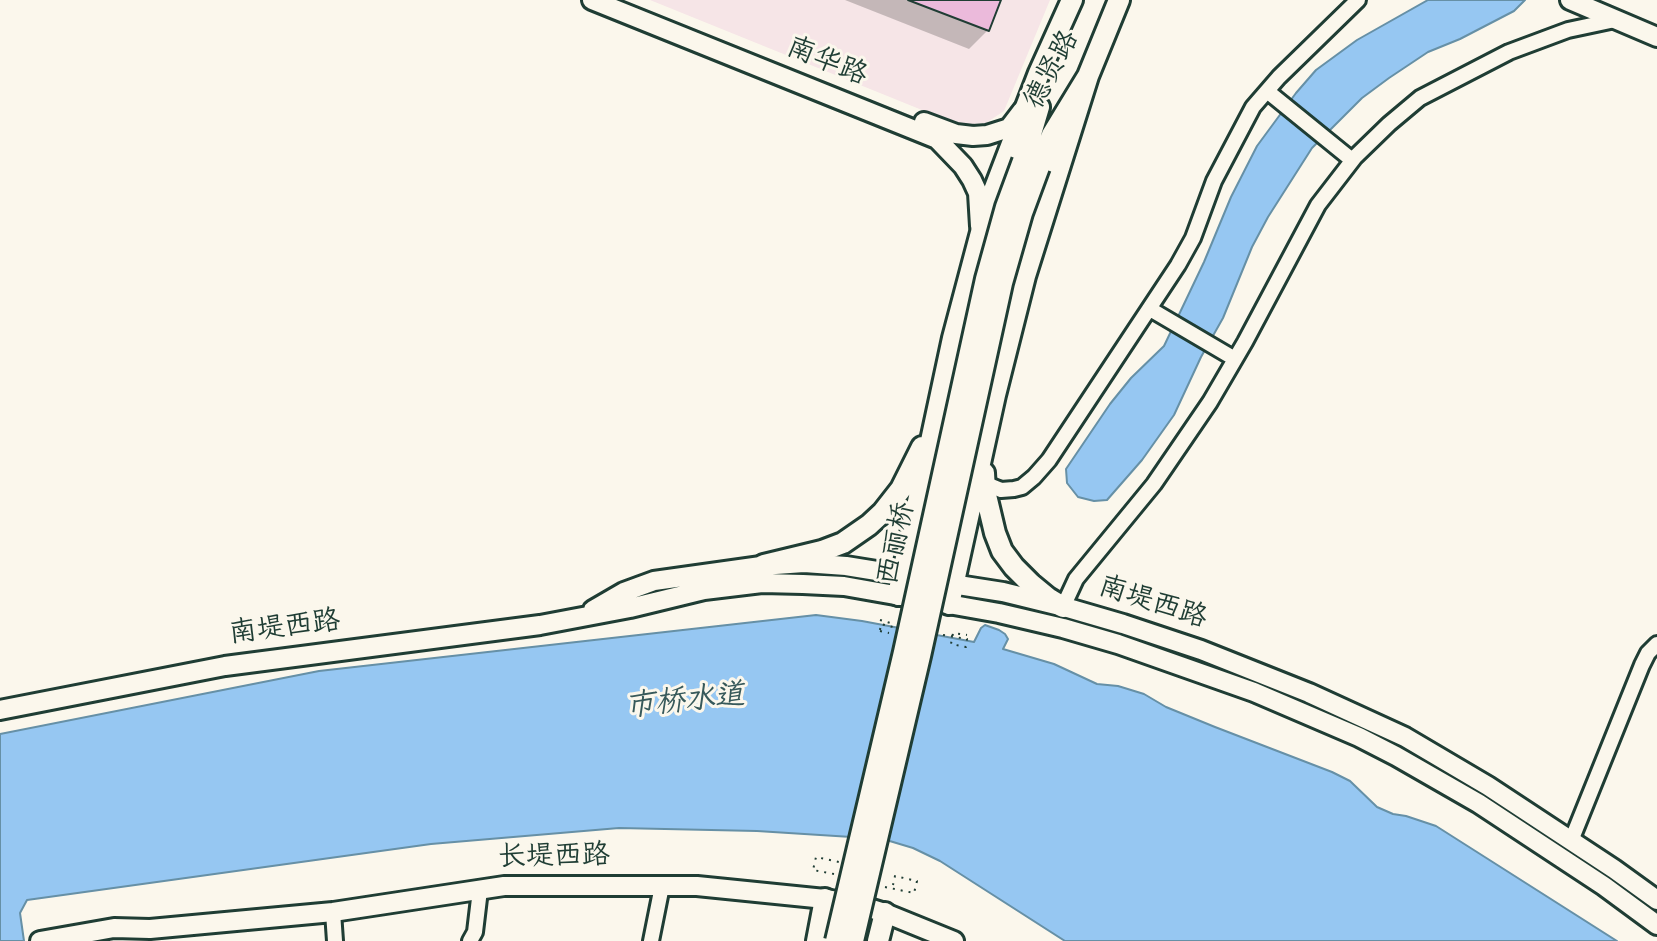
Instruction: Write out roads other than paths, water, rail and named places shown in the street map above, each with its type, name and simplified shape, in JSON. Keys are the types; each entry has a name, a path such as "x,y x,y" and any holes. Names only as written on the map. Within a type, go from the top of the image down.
{"main road":[{"path":"900,585 953,338 980,233 1028,102 1072,0"},
{"name":"德贤路","path":"1031,164 1051,63 1072,0"},
{"name":"德贤路","path":"1031,164 1088,76 1119,0"},
{"path":"951,594 1025,276 1088,76"},
{"name":"西丽桥","path":"836,941 904,652 979,309 1006,207 1031,164"},
{"name":"西丽桥","path":"853,941 1031,164"},
{"path":"764,565 843,543 869,525 901,489 938,407"},
{"path":"984,445 984,483 1002,551 1031,584 1063,607"},
{"path":"817,941 825,899"},
{"path":"879,941 885,913"}],"street":[{"name":"南华路","path":"592,0 937,139 963,166 978,193 980,233"},
{"name":"南华路","path":"621,0 956,134 973,136 998,133 1009,128 1028,102"},
{"path":"984,483 1001,490 1022,487 1049,460 1178,265 1193,238 1214,181 1253,107 1358,0"},
{"path":"1570,0 1657,37"},
{"path":"1063,607 1076,579 1154,484 1210,402 1318,205 1352,160 1420,98 1509,52 1568,30 1615,20"},
{"path":"1267,91 1352,160"},
{"path":"1150,309 1235,359"},
{"name":"南堤西路","path":"579,619 624,592 654,581 764,565 804,563 846,566 900,585 951,594 999,613 1063,628 1163,658 1254,692 1359,737 1478,803 1657,925"},
{"name":"南堤西路","path":"0,710 225,666 579,619 704,590 762,583 900,585"},
{"name":"南堤西路","path":"951,594 1003,592 1063,607 1123,624 1261,673 1405,737 1488,786 1657,900"},
{"path":"1571,841 1642,665 1657,644"},
{"name":"长堤西路","path":"40,941 114,928 150,929 333,912 504,886 697,886 825,899 885,913 954,941"},
{"path":"651,941 662,886"},
{"path":"470,941 475,932 480,890"},
{"path":"333,912 335,941"},
{"path":"879,941 896,931 918,927"},
{"name":"长堤西路","path":"100,941 150,929"}],"water":[{"path":"1428,0 1525,0 1514,11 1428,52 1389,78 1362,98 1312,148 1252,247 1223,318 1174,415 1142,460 1107,500 1078,497 1067,483 1066,469 1110,404 1164,346 1257,146 1316,70 1357,40"},
{"name":"市桥水道","path":"816,615 974,642 985,625 999,630 1008,639 1003,649 1054,664 1097,684 1118,686 1144,694 1166,707 1350,781 1377,807 1436,826 1617,941 1065,941 940,861 913,848 883,839 757,831 619,828 431,844 27,900 20,913 24,941 0,941 0,734 319,671"}]}
